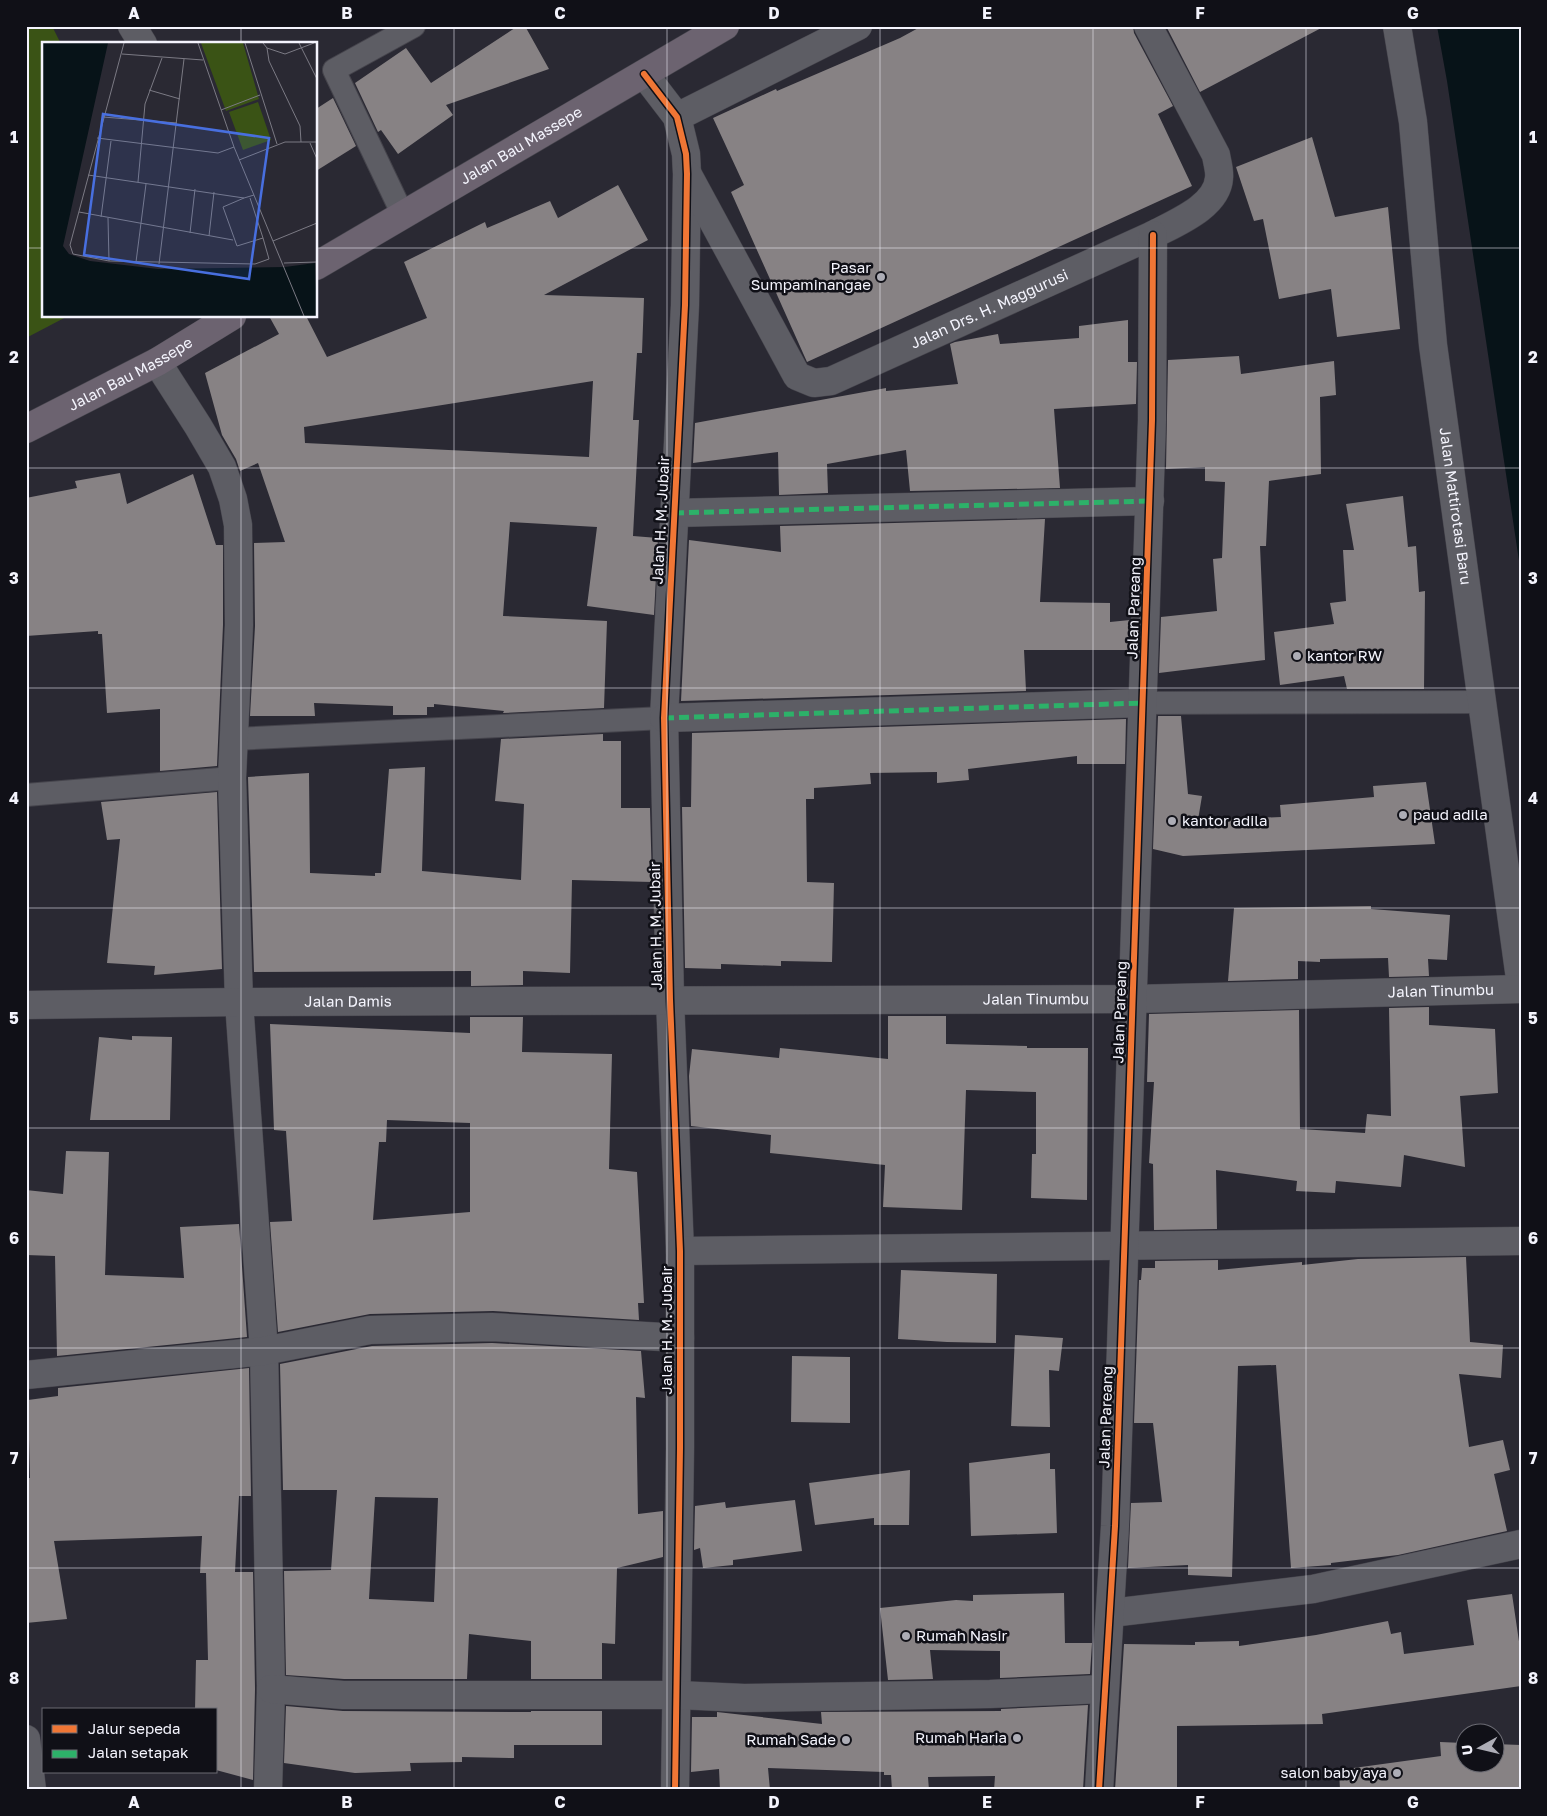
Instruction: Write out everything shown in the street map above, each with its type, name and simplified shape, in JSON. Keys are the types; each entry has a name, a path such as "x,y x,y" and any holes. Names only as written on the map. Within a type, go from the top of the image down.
{"highway":[{"name":"Jalan Bau Massepe","path":"318,265 725,26"},
{"name":"Jalan Bau Massepe","path":"26,429 157,362 229,318"}],"street":[{"path":"132,26 141,42"},
{"path":"677,117 858,26"},
{"name":"Jalan Drs. H. Maggurusi","path":"687,174 797,376 814,383 831,381 1153,235 1187,217 1207,203 1214,195 1219,178 1216,155 1148,26"},
{"name":"Jalan Mattirotasi Baru","path":"1397,26 1413,122 1433,346 1521,987"},
{"name":"Jalan H. M. Jubair","path":"644,74 677,117 686,154 687,174 684,305 664,718 670,999 680,1250 675,1790"},
{"name":"Jalan Pareang","path":"1099,1790 1104,1689 1111,1614 1133,999 1150,501 1153,235"},
{"path":"157,362 222,467 233,499 238,525 239,625 232,778 239,1002 264,1351 271,1689 268,1790"},
{"path":"674,513 1150,501"},
{"path":"664,718 1143,703"},
{"name":"Jalan Tinumbu","path":"670,999 1133,999 1521,987"},
{"name":"Jalan Damis","path":"26,1005 670,999"},
{"path":"680,1250 1521,1241"},
{"path":"26,1375 264,1351 370,1330 492,1327 680,1338"},
{"path":"1111,1614 1313,1589 1521,1544"},
{"path":"271,1689 343,1695 677,1695 744,1698 990,1694 1104,1689"},
{"path":"26,1739 32,1790"}],"lane":[{"path":"403,215 334,70 414,26"},
{"path":"1143,703 1481,702"},
{"path":"234,739 664,718"},
{"path":"26,795 232,778"}],"green space":[{"path":"26,26 52,26 60,42 42,42 42,318 64,318 26,338"}],"shaded area":[{"path":"1437,26 1521,26 1521,574 1447,81"}],"building":[{"path":"518,26 525,26 549,69 446,105 453,115 398,154 381,130 378,132 355,83 406,48 431,83"},
{"name":"Pasar Sumpaminangae","path":"922,26 1133,26 1134,33 1173,106 1158,114 1192,186 807,362 731,192 744,185 713,118 776,89 777,91 900,38"},
{"path":"1166,26 1325,26 1200,92"},
{"path":"333,98 356,146 318,170 318,108"},
{"path":"1312,137 1335,217 1388,207 1400,329 1337,337 1331,289 1279,299 1263,219 1254,221 1236,167"},
{"path":"618,185 648,240 544,295 644,298 642,353 637,353 633,420 639,420 633,536 658,538 654,615 587,606 597,527 510,522 503,616 607,621 604,708 503,713 504,711 434,704 434,707 427,707 427,715 393,715 393,706 314,703 315,716 250,716 255,626 254,543 285,542 258,463 240,471 236,459 222,435 205,373 279,334 270,318 307,318 327,357 427,318 404,262 485,222 487,228 550,201 558,218","holes":["593,381 589,457 305,443 304,427"]},
{"path":"1128,320 1128,362 1137,362 1136,404 1054,409 1060,488 910,491 906,450 827,464 828,493 779,495 778,452 693,463 695,423 886,388 886,391 958,384 950,344 955,342 998,334 1000,344 1079,338 1079,326"},
{"path":"1239,356 1241,374 1334,361 1336,395 1320,397 1321,474 1269,481 1266,546 1260,546 1265,660 1159,673 1161,617 1217,611 1213,559 1222,558 1225,482 1205,481 1205,467 1166,469 1168,360"},
{"path":"120,473 127,504 193,474 216,545 223,545 223,625 217,766 160,771 160,709 107,713 102,634 98,634 98,631 26,636 26,498 77,488 75,481"},
{"path":"1403,496 1408,547 1416,546 1419,592 1425,591 1424,689 1347,689 1344,676 1280,685 1274,632 1334,624 1330,603 1346,601 1343,550 1354,550 1346,504"},
{"path":"1045,519 1040,602 1110,603 1110,622 1130,620 1129,650 1024,650 1026,691 681,701 689,540 781,552 780,526"},
{"path":"1158,716 1181,716 1188,794 1202,796 1198,820 1281,817 1280,805 1374,797 1373,786 1426,782 1435,844 1183,856 1153,849"},
{"path":"1126,719 1125,764 1077,764 1077,756 968,769 969,780 937,783 937,772 870,773 871,784 814,788 814,799 806,799 807,882 834,883 832,962 781,961 781,966 721,964 721,969 685,968 682,807 691,807 692,733"},
{"path":"603,734 603,741 621,741 621,808 650,808 652,882 572,880 570,973 523,971 523,985 471,986 471,971 254,972 248,777 309,773 310,873 375,876 375,873 381,873 389,769 425,767 422,871 521,880 524,804 495,801 501,739"},
{"path":"217,792 222,969 154,975 155,966 107,963 120,839 107,840 101,802"},
{"path":"1371,906 1371,909 1450,915 1447,960 1428,959 1429,976 1389,977 1388,958 1320,959 1320,962 1298,961 1298,979 1228,981 1234,908"},
{"path":"1429,1007 1429,1025 1495,1029 1498,1093 1460,1096 1465,1167 1404,1155 1401,1187 1336,1181 1335,1193 1296,1191 1297,1181 1216,1170 1217,1229 1154,1230 1153,1164 1149,1163 1154,1082 1147,1082 1149,1014 1299,1010 1300,1129 1365,1133 1367,1114 1391,1116 1389,1008"},
{"path":"888,1016 946,1016 946,1044 1027,1046 1027,1048 1088,1048 1087,1200 1031,1198 1032,1154 1036,1154 1036,1092 966,1090 962,1210 883,1207 885,1165 770,1153 771,1135 691,1126 689,1076 692,1049 779,1058 780,1048 888,1059"},
{"path":"470,1017 523,1017 522,1052 612,1054 609,1169 637,1172 644,1303 638,1303 639,1320 493,1311 370,1314 278,1332 270,1222 292,1221 286,1131 274,1130 270,1024 470,1033","holes":["387,1120 470,1123 470,1212 373,1220 379,1142 386,1142"]},
{"path":"132,1036 172,1037 170,1120 90,1120 99,1037 132,1040"},
{"path":"66,1151 109,1152 105,1275 184,1278 180,1227 239,1224 247,1337 57,1356 55,1256 26,1255 26,1190 63,1194"},
{"path":"1466,1257 1470,1342 1503,1345 1501,1378 1459,1374 1469,1447 1503,1440 1510,1470 1494,1474 1507,1531 1398,1555 1331,1563 1331,1565 1291,1568 1276,1365 1238,1366 1232,1577 1188,1575 1188,1565 1128,1568 1131,1503 1162,1502 1153,1423 1134,1423 1139,1280 1141,1280 1142,1268 1155,1268 1155,1261 1218,1260 1218,1270 1302,1262 1302,1265 1358,1259"},
{"path":"901,1270 997,1274 996,1343 898,1339"},
{"path":"1015,1335 1063,1338 1059,1371 1049,1370 1050,1427 1011,1426"},
{"path":"492,1343 641,1351 645,1398 636,1397 638,1514 663,1511 663,1557 617,1568 615,1644 602,1643 602,1679 531,1679 531,1641 469,1634 467,1679 344,1679 286,1675 284,1571 331,1570 337,1490 283,1490 280,1364 372,1346","holes":["375,1497 438,1498 434,1602 369,1599"]},
{"path":"792,1356 850,1357 850,1423 791,1422"},
{"path":"249,1368 251,1496 239,1496 235,1572 253,1572 255,1689 253,1780 218,1771 218,1708 195,1708 196,1660 208,1660 206,1573 200,1573 202,1536 54,1541 67,1619 26,1623 26,1478 30,1478 28,1400 58,1396 58,1388"},
{"path":"1050,1453 1050,1469 1055,1469 1057,1533 971,1536 969,1463"},
{"path":"910,1470 909,1525 874,1525 874,1518 815,1525 809,1483"},
{"path":"795,1500 802,1551 733,1560 733,1565 703,1568 700,1548 694,1550 695,1506 725,1502 726,1508"},
{"path":"1064,1593 1065,1643 1092,1643 1090,1674 1000,1678 1000,1651 930,1650 933,1679 888,1680 880,1608 956,1600 973,1601 973,1595"},
{"path":"1512,1594 1521,1655 1521,1686 1322,1714 1323,1724 1177,1726 1177,1790 1115,1790 1124,1644 1195,1645 1195,1642 1239,1641 1239,1646 1316,1635 1388,1621 1391,1634 1401,1632 1404,1654 1474,1645 1467,1600"},
{"path":"1088,1705 1083,1790 994,1790 995,1776 928,1777 929,1790 892,1790 891,1775 884,1775 884,1772 768,1768 770,1790 720,1790 719,1769 691,1772 692,1717 717,1717 717,1712 822,1724 821,1712 1001,1711 1001,1709"},
{"path":"286,1706 343,1711 602,1711 602,1745 514,1745 514,1758 462,1757 462,1762 410,1763 411,1771 355,1773 284,1763"},
{"path":"1440,1742 1454,1743 1454,1774 1504,1774 1504,1744 1521,1745 1521,1790 1340,1790 1339,1770 1441,1756"}],"marked path":[{"path":"674,513 1150,501"},
{"path":"664,718 1143,703"}],"cycle path":[{"path":"644,74 677,117 686,154 687,174 685,305 664,718 670,999 680,1251 680,1448 675,1790"},
{"path":"1099,1790 1115,1526 1152,420 1153,235"}],"place":[{"name":"Pasar Sumpaminangae","path":"881,277"},
{"name":"kantor RW","path":"1297,656"},
{"name":"paud adila","path":"1403,815"},
{"name":"kantor adila","path":"1172,821"},
{"name":"Rumah Nasir","path":"906,1636"},
{"name":"Rumah Haria","path":"1017,1738"},
{"name":"Rumah Sade","path":"846,1740"},
{"name":"salon baby aya","path":"1397,1773"}]}
